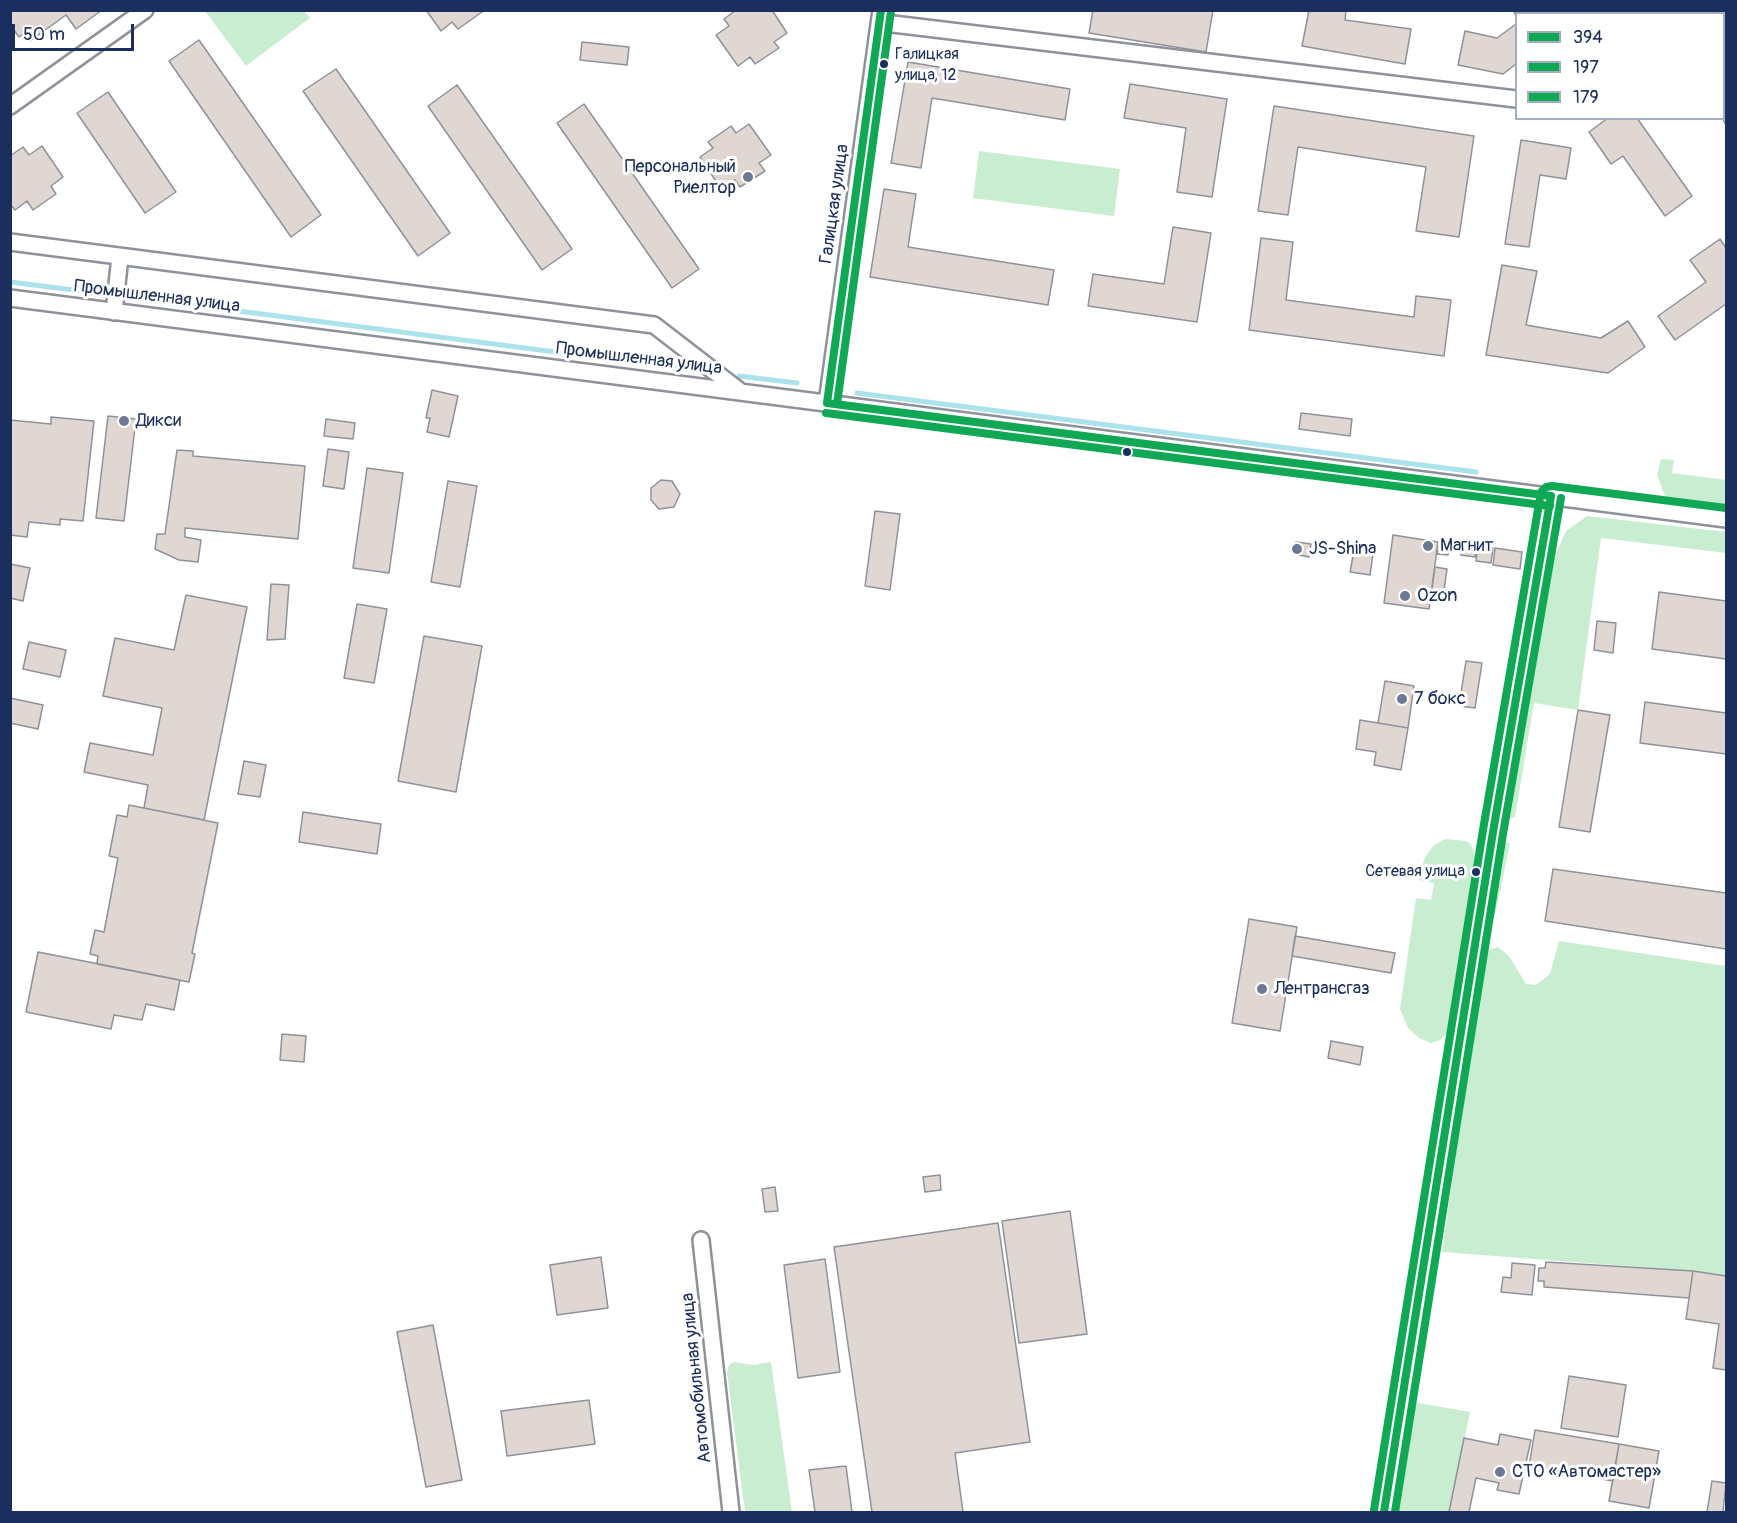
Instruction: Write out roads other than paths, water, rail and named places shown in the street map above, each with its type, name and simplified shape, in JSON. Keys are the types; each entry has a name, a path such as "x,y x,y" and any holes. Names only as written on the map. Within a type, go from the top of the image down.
{"street":[{"path":"10,106 145,10"},
{"name":"Галицкая улица","path":"827,403 881,10"},
{"path":"893,24 1515,99"},
{"path":"10,242 654,325 741,392"},
{"path":"114,312 120,257"},
{"name":"Промышленная улица","path":"10,298 1726,519"},
{"path":"1384,1512 1493,832 1551,496"},
{"name":"Автомобильная улица","path":"701,1240 731,1512"}],"waterway":[{"path":"10,282 106,294"},
{"path":"130,297 687,369"},
{"path":"739,376 797,383"},
{"path":"857,393 1476,472"}],"place":[{"name":"Галицкая улица, 12","path":"884,64"},
{"name":"Персональный Риелтор","path":"748,177"},
{"name":"Дикси","path":"124,421"},
{"name":"Магнит","path":"1428,546"},
{"name":"JS-Shina","path":"1297,549"},
{"name":"Ozon","path":"1405,596"},
{"name":"7 бокс","path":"1402,699"},
{"name":"Сетевая улица","path":"1476,872"},
{"name":"Лентрансгаз","path":"1262,989"},
{"name":"СТО «Автомастер»","path":"1500,1472"}]}
